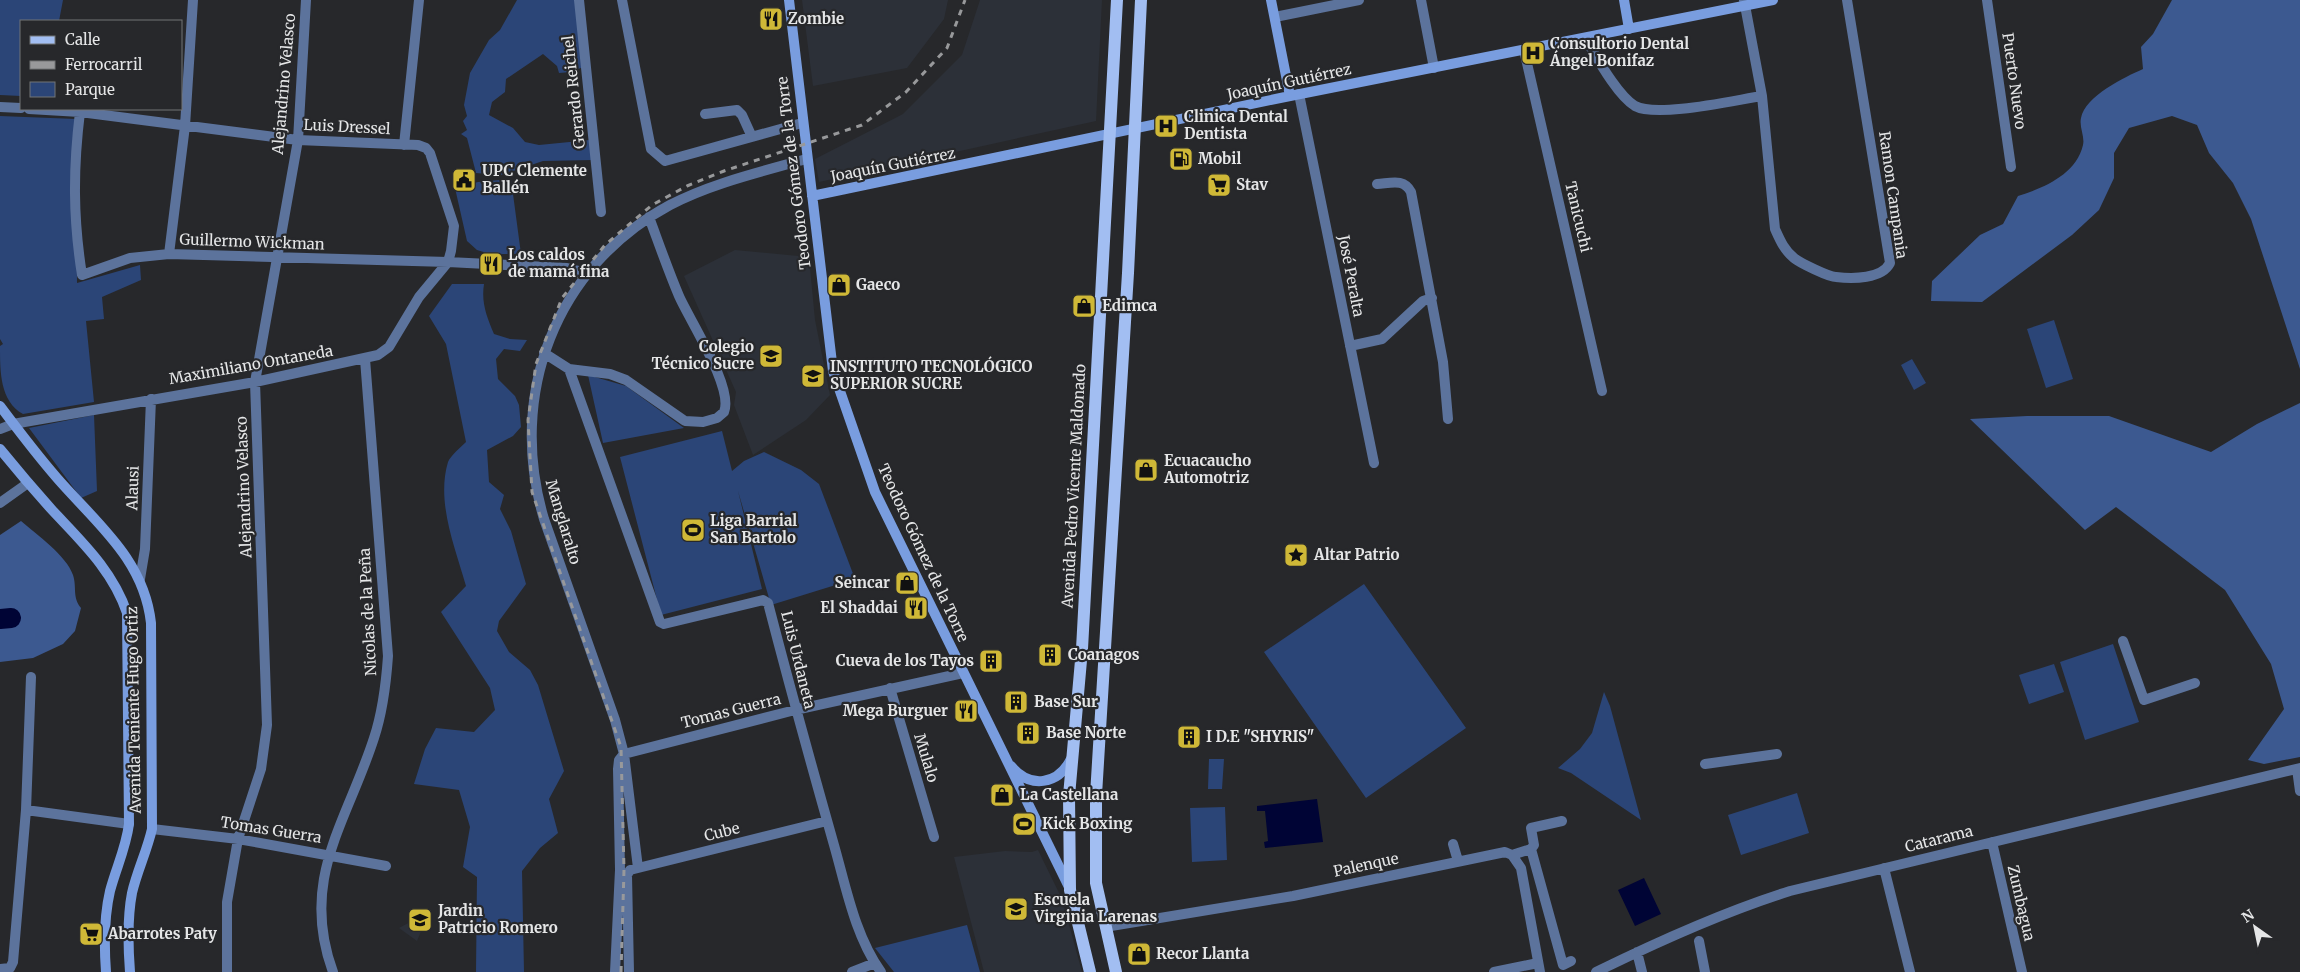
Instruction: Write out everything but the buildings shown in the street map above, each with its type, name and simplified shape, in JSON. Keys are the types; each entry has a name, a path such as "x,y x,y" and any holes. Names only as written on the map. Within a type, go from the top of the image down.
{"main road":[{"name":"Avenida Pedro Vicente Maldonado","path":"1090,972 1070,890 1068,822 1071,758 1082,639 1117,0"},
{"path":"1116,972 1096,883 1096,796 1141,0"}],"street":[{"path":"169,254 185,126 193,0"},
{"name":"Alejandrino Velasco","path":"227,972 226,902 238,839 261,768 268,725 255,382 275,258 298,140 306,0"},
{"path":"404,145 419,0"},
{"name":"Gerardo Reichel","path":"579,0 601,212"},
{"path":"622,0 650,149 656,156 665,161 802,123"},
{"name":"Teodoro Gómez de la Torre","path":"788,0 833,371 875,492 1070,890"},
{"name":"José Peralta","path":"1271,0 1295,95 1374,463"},
{"path":"1275,17 1359,0"},
{"path":"1421,0 1434,68"},
{"path":"1624,0 1629,29"},
{"name":"Joaquín Gutiérrez","path":"812,196 1135,130 1295,95 1629,29 1745,3 1772,0"},
{"name":"Ramon Campania","path":"1745,3 1762,96 1775,228 1783,246 1795,259 1835,278 1880,275 1890,263 1847,0"},
{"name":"Puerto Nuevo","path":"1987,0 2011,167"},
{"path":"1585,38 1624,96 1636,106 1654,111 1762,96"},
{"name":"Tanicuchi","path":"1524,50 1602,390"},
{"path":"0,107 20,108"},
{"name":"Luis Dressel","path":"46,110 80,112 298,140 404,145 426,148 430,154 454,226 448,262"},
{"path":"705,114 737,110 742,115 752,137"},
{"name":"Guillermo Wickman","path":"80,112 74,172 74,207 82,275 130,258 169,254 448,262 567,268 587,273"},
{"name":"Manglaralto","path":"615,972 620,870 618,769 619,760 624,754 613,711 544,519 535,487 533,405 544,353 567,302 587,273 611,248 649,217 696,193 806,159"},
{"path":"1377,184 1401,182 1407,185 1432,298 1443,362 1448,419"},
{"path":"544,353 569,369 619,377 685,421 696,423 709,421 720,416 725,410 723,391 712,359 679,295 649,217"},
{"name":"Maximiliano Ontaneda","path":"0,429 13,424 255,382 365,359 385,352 419,297 448,262"},
{"path":"1350,346 1382,339 1423,301 1432,298"},
{"name":"Nicolas de la Peña","path":"333,972 321,925 321,886 329,855 374,739 386,696 388,656 365,359"},
{"name":"Luis Urdaneta","path":"569,369 660,622 664,624 767,601 795,710 855,917 878,968"},
{"name":"Alausi","path":"140,578 145,549 151,399"},
{"name":"Avenida Teniente Hugo Ortiz","path":"0,406 56,477 111,537 140,578 146,594 151,623 152,829 132,893 128,931 130,972"},
{"name":"Avenida Teniente Hugo Ortiz","path":"0,450 102,564 117,589 127,613 129,824 126,842 110,891 105,933 106,972"},
{"path":"0,503 28,483"},
{"path":"2123,641 2144,700 2195,683"},
{"name":"Tomas Guerra","path":"624,754 795,710 963,673"},
{"path":"0,969 10,968 13,962 26,810 31,678"},
{"name":"Mulalo","path":"890,688 934,837"},
{"path":"624,754 638,868"},
{"path":"1705,764 1777,754"},
{"name":"Teodoro Gómez de la Torre","path":"1003,755 1020,776 1029,781 1040,782 1059,776 1071,758"},
{"path":"2298,769 2300,791"},
{"name":"Catarama","path":"1596,972 1637,952 1746,905 1790,891 2298,769"},
{"path":"26,810 129,824"},
{"name":"Cube","path":"629,972 627,875 630,870 827,821"},
{"path":"1494,972 1539,967 1521,868 1512,855 1534,845 1531,828 1562,821"},
{"name":"Tomas Guerra","path":"152,829 238,839 386,866"},
{"name":"Zumbagua","path":"1992,842 2022,972"},
{"path":"1453,844 1458,860"},
{"path":"1531,848 1563,965 1572,961"},
{"name":"Palenque","path":"1105,927 1293,896 1495,853 1505,852 1512,855"},
{"path":"1884,868 1910,972"},
{"path":"1699,941 1706,972"},
{"path":"1637,952 1642,972"},
{"path":"852,972 878,968"}],"shaded area":[{"path":"802,0 948,0 944,19 907,68 813,86"},
{"path":"980,0 1102,0 1096,121 819,182 815,159 903,114 962,55"},
{"path":"2172,0 2300,0 2300,369 2251,219 2233,183 2209,153 2197,125 2172,116 2129,128 2114,153 2114,178 2099,210 2072,235 1982,302 1931,301 1932,281 1980,235 2003,224 2018,196 2038,189 2057,179 2073,164 2083,145 2081,118 2084,110 2090,102 2107,88 2143,69 2141,47 2153,34"},
{"name":"Colegio Técnico Sucre","path":"735,250 809,257 815,320 830,395 806,420 753,455 734,405 736,392 684,276"},
{"path":"2300,403 2300,757 2264,764 2248,760 2284,709 2271,664 2225,590 2116,507 2085,530 1970,419 2027,416 2109,416 2211,452 2257,424"},
{"path":"21,521 50,546 70,568 74,579 78,604 81,608 75,631 63,644 33,658 0,662 0,535"},
{"path":"1317,799 1323,842 1265,848 1264,842 1268,841 1265,811 1257,811 1257,806"},
{"name":"Escuela Virginia Larenas","path":"1038,850 1062,899 1082,972 984,972 954,857 1005,851 1032,852"},
{"path":"1644,878 1661,914 1635,926 1618,890"},
{"name":"Jardin Patricio Romero","path":"429,912 417,941 399,928"}],"green space":[{"path":"0,0 63,0 59,20 20,20 20,96 0,95"},
{"path":"517,0 576,0 583,67 571,72 559,73 557,66 543,54 506,79 505,92 492,102 489,115 513,128 525,142 539,145 590,140 593,160 543,161 501,175 476,173 467,138 461,134 467,130 463,121 467,116 464,105 470,73 489,40 500,30"},
{"path":"0,116 76,119 77,283 140,265 141,280 102,297 104,319 86,321 94,402 23,414 10,402 3,385 0,356 0,346 3,344 0,339"},
{"path":"511,179 521,254 490,254 477,250 467,241 455,188 478,182"},
{"path":"452,284 484,284 484,304 494,334 510,339 527,340 520,351 504,349 496,359 498,379 515,396 519,405 521,427 513,436 487,450 489,482 504,495 500,509 511,531 526,584 499,621 497,631 509,652 530,670 538,685 564,771 549,799 558,833 540,848 522,871 524,972 476,972 477,877 463,867 470,827 459,790 414,784 425,749 436,728 474,732 495,710 490,688 441,612 466,586 448,524 444,493 448,462 466,442 446,344 429,316"},
{"path":"2054,320 2073,379 2046,388 2027,329"},
{"path":"1912,359 1926,383 1914,390 1901,365"},
{"path":"588,375 626,386 684,428 603,443"},
{"path":"94,415 97,491 81,498 29,428"},
{"name":"Liga Barrial San Bartolo","path":"722,431 732,471 744,461 764,452 801,470 819,484 855,579 771,605 738,491 762,589 661,615 620,457"},
{"path":"1364,584 1466,728 1366,798 1264,652"},
{"path":"2113,644 2139,722 2085,740 2060,662"},
{"path":"2054,664 2064,692 2029,704 2019,675"},
{"path":"1604,692 1610,706 1641,820 1571,773 1558,768 1580,749 1592,733"},
{"path":"1209,759 1224,759 1222,789 1208,789"},
{"path":"1797,793 1809,833 1741,855 1728,815"},
{"path":"1225,807 1227,860 1192,862 1190,808"},
{"path":"967,925 980,972 894,972 875,948"}],"waterway":[{"path":"0,619 11,618"}],"railway":[{"path":"621,972 624,870 621,747 532,492 528,420 536,364 562,298 605,245 652,205 687,186 724,171 862,125 906,92 947,48 965,0"}],"place":[{"name":"Zombie","path":"771,19"},
{"name":"Consultorio Dental Ángel Bonifaz","path":"1533,53"},
{"name":"Clinica Dental Dentista","path":"1166,126"},
{"name":"Mobil","path":"1181,159"},
{"name":"UPC Clemente Ballén","path":"464,180"},
{"name":"Stav","path":"1219,185"},
{"name":"Los caldos de mamá fina","path":"491,264"},
{"name":"Gaeco","path":"839,285"},
{"name":"Edimca","path":"1084,306"},
{"name":"Colegio Técnico Sucre","path":"771,356"},
{"name":"INSTITUTO TECNOLÓGICO SUPERIOR SUCRE","path":"813,376"},
{"name":"Ecuacaucho Automotriz","path":"1146,470"},
{"name":"Liga Barrial San Bartolo","path":"693,530"},
{"name":"Altar Patrio","path":"1296,555"},
{"name":"Seincar","path":"907,583"},
{"name":"El Shaddai","path":"916,608"},
{"name":"Coanagos","path":"1050,655"},
{"name":"Cueva de los Tayos","path":"991,661"},
{"name":"Base Sur","path":"1016,702"},
{"name":"Mega Burguer","path":"966,711"},
{"name":"Base Norte","path":"1028,733"},
{"name":"I D.E \"SHYRIS\"","path":"1189,737"},
{"name":"La Castellana","path":"1002,795"},
{"name":"Kick Boxing","path":"1024,824"},
{"name":"Escuela Virginia Larenas","path":"1016,909"},
{"name":"Jardin Patricio Romero","path":"420,920"},
{"name":"Abarrotes Paty","path":"91,934"},
{"name":"Recor Llanta","path":"1139,954"}]}
